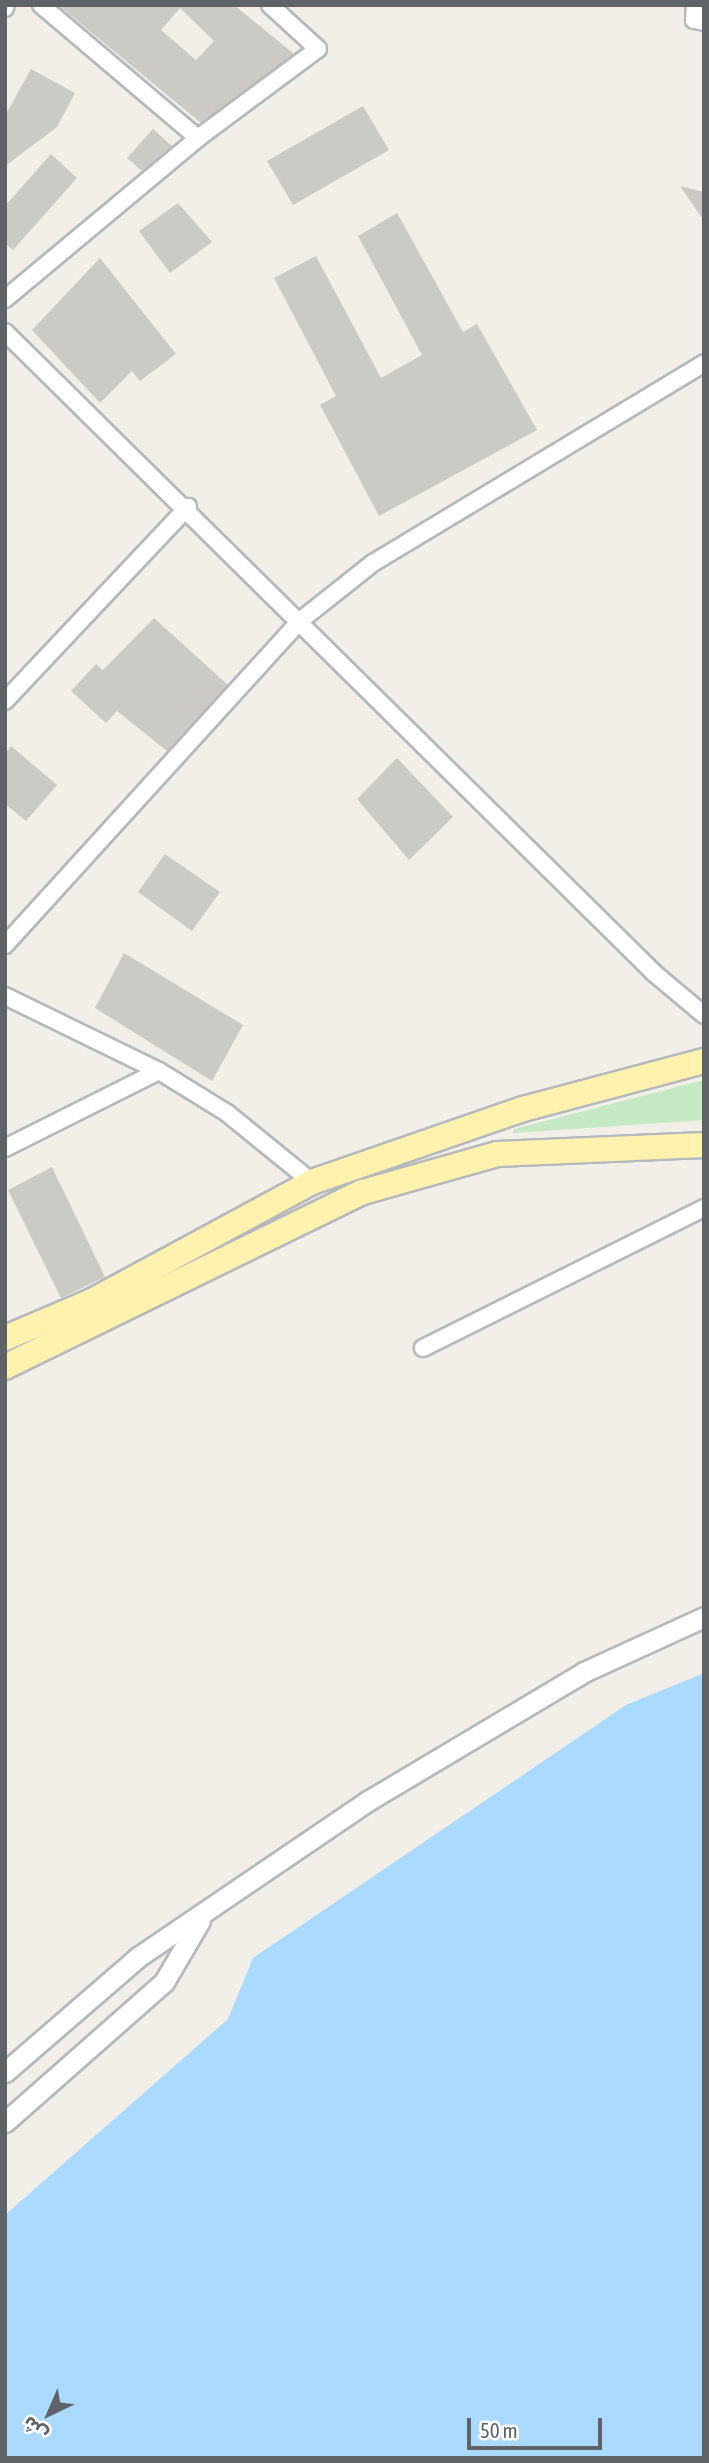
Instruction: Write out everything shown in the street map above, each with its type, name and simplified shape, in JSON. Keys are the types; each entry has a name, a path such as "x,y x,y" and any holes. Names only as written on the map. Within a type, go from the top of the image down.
{"main road":[{"path":"5,1338 90,1302 312,1182 485,1123 704,1061"},
{"path":"485,1123 497,1154"},
{"path":"5,1367 363,1192 497,1154 704,1145"}],"street":[{"path":"41,5 198,138"},
{"path":"5,299 198,138 318,49 270,5"},
{"path":"695,5 694,20 704,22"},
{"path":"5,332 302,620 654,973 704,1015"},
{"path":"5,945 302,620 373,563 704,363"},
{"path":"5,701 188,508"},
{"path":"5,996 159,1071 227,1113 312,1182"},
{"path":"5,1148 159,1071"},
{"path":"423,1348 704,1208"},
{"path":"5,2072 138,1956 205,1914 474,1732 704,1617"},
{"path":"5,2122 164,1982 205,1914"}],"green space":[{"path":"704,1080 704,1120 513,1133 514,1129"}],"water":[{"path":"704,1673 704,2458 5,2458 5,2215 228,2019 253,1958 626,1705"}],"building":[{"path":"58,5 234,5 294,54 201,123","holes":["180,8 214,41 196,60 161,30"]},
{"path":"31,69 75,93 57,127 5,166 5,116"},
{"path":"363,106 389,150 293,205 267,161"},
{"path":"153,129 172,146 142,171 127,158"},
{"path":"51,154 77,178 13,250 5,243 5,206"},
{"path":"680,186 704,192 704,221"},
{"path":"178,203 212,242 170,273 139,231"},
{"path":"397,213 463,332 477,324 537,430 379,516 320,405 336,396 274,278 316,256 381,378 422,355 358,236"},
{"path":"100,258 176,354 140,381 132,371 100,403 32,330"},
{"path":"154,618 228,685 167,751 117,711 106,723 71,691 96,664 103,670"},
{"path":"11,746 57,785 26,821 5,804 5,754"},
{"path":"397,758 453,817 409,860 357,799"},
{"path":"165,854 220,892 192,931 138,892"},
{"path":"124,953 243,1025 212,1081 95,1008"},
{"path":"52,1167 105,1277 61,1298 8,1190"}]}
